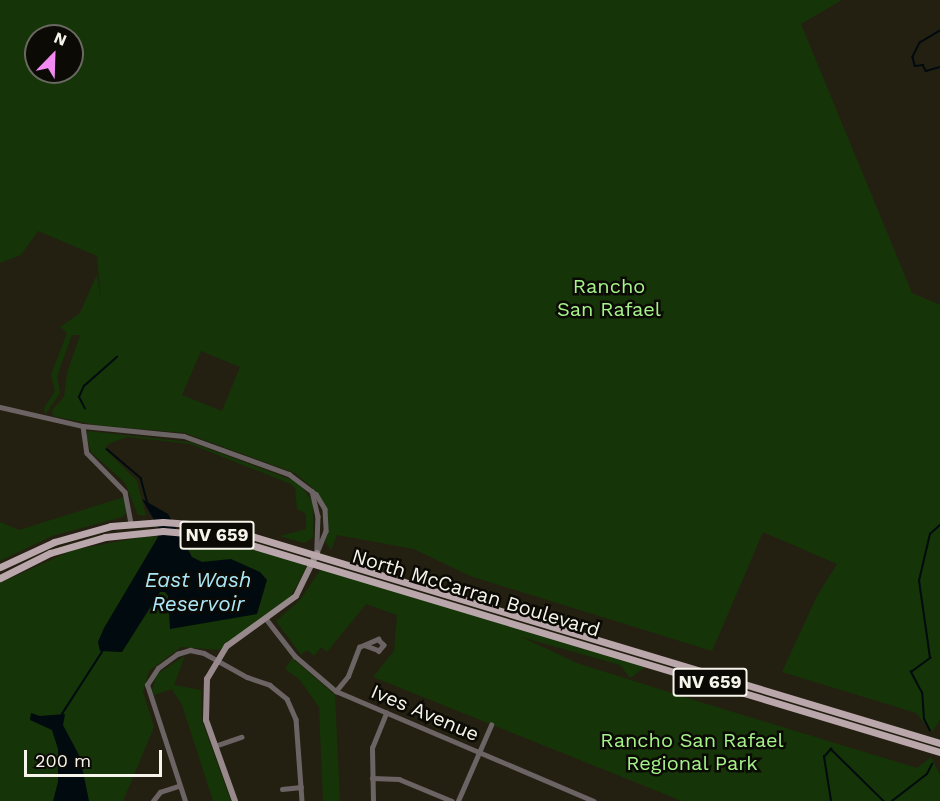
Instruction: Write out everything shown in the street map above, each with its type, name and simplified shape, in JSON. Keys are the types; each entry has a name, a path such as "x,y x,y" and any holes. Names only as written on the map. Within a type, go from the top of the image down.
{"main road":[{"name":"North McCarran Boulevard","path":"0,567 54,542 131,524 148,522 219,526 317,553 940,743"},
{"path":"132,532 148,522"},
{"path":"118,534 131,524"},
{"name":"North McCarran Boulevard","path":"0,578 61,549 118,534 132,532 214,534 314,561 940,752"},
{"path":"574,641 577,632"},
{"path":"895,739 897,730"}],"street":[{"path":"0,407 83,426 201,440 289,474 312,491 326,516 325,537 296,596 267,620 231,643 216,659 207,679 204,702 215,746 235,801"},
{"path":"83,426 83,442 87,453 125,492 131,524"},
{"path":"312,491 318,516 317,553"},
{"name":"Ives Avenue","path":"267,620 295,656 336,691 594,801"},
{"path":"336,691 350,672 357,650 366,646"},
{"path":"184,801 148,697 148,682 158,668 183,651 198,651 216,659 277,689 291,704 296,719 302,801"},
{"path":"373,801 372,748 386,712"},
{"path":"458,801 490,725"},
{"path":"215,746 240,737"},
{"path":"372,778 399,779 452,801"},
{"path":"153,801 160,792 179,786"},
{"path":"282,789 301,787"}],"green space":[{"name":"Rancho San Rafael","path":"0,0 842,0 801,24 912,293 940,305 940,720 932,732 916,713 782,672 817,596 837,564 763,532 712,651 470,576 414,549 337,535 331,550 325,542 328,523 325,506 315,490 295,473 185,433 95,425 53,416 52,410 64,397 67,373 80,335 72,335 57,376 60,393 45,415 44,408 55,391 51,375 67,333 60,327 80,313 97,274 101,300 97,256 38,231 21,255 0,263","holes":["201,351 240,367 222,411 182,395"]},
{"path":"88,431 190,442 292,480 303,488 313,503 313,538 304,543 280,536 306,529 306,514 297,509 295,488 291,484 190,444 127,437 108,444 105,449 137,481 146,516 138,515 125,483 91,452 86,435"},
{"path":"124,497 127,512 122,517 52,536 0,561 0,522 19,530"},
{"path":"148,536 234,543 305,565 306,568 290,598 219,650 181,647 149,671 143,692 154,727 123,801 0,801 0,583 73,550"},
{"name":"Rancho San Rafael Regional Park","path":"321,569 645,667 630,678 620,665 521,637 577,663 697,701 917,768 931,757 940,775 940,801 682,801 373,677 394,651 397,615 366,604 327,652 321,647 314,656 307,650 301,655 276,621 300,600"},
{"path":"185,656 174,685 201,690 202,721 231,801 213,801 182,705 172,689 154,695 152,690 157,674"},
{"path":"292,658 335,695 340,801 323,801 319,707 299,679 285,669"}],"water":[{"name":"East Wash Reservoir","path":"142,499 168,514 192,557 202,562 231,559 260,572 267,580 257,614 170,629 168,596 165,592 160,592 122,652 100,651 98,642 104,628 158,537 158,527"},
{"path":"31,713 40,716 65,714 63,725 80,757 89,801 53,801 58,782 58,749 52,730 30,720"}],"waterway":[{"path":"940,31 920,43 913,57 915,66 923,65 926,71 940,67"},
{"path":"85,409 79,397 84,386 117,357"},
{"path":"107,449 141,478 147,501"},
{"path":"930,731 924,719 922,693 911,672 930,658 919,581 930,534 940,525"},
{"path":"62,714 102,652"},
{"path":"831,801 824,757 831,749 884,801"},
{"path":"892,801 927,774 932,764"}]}
